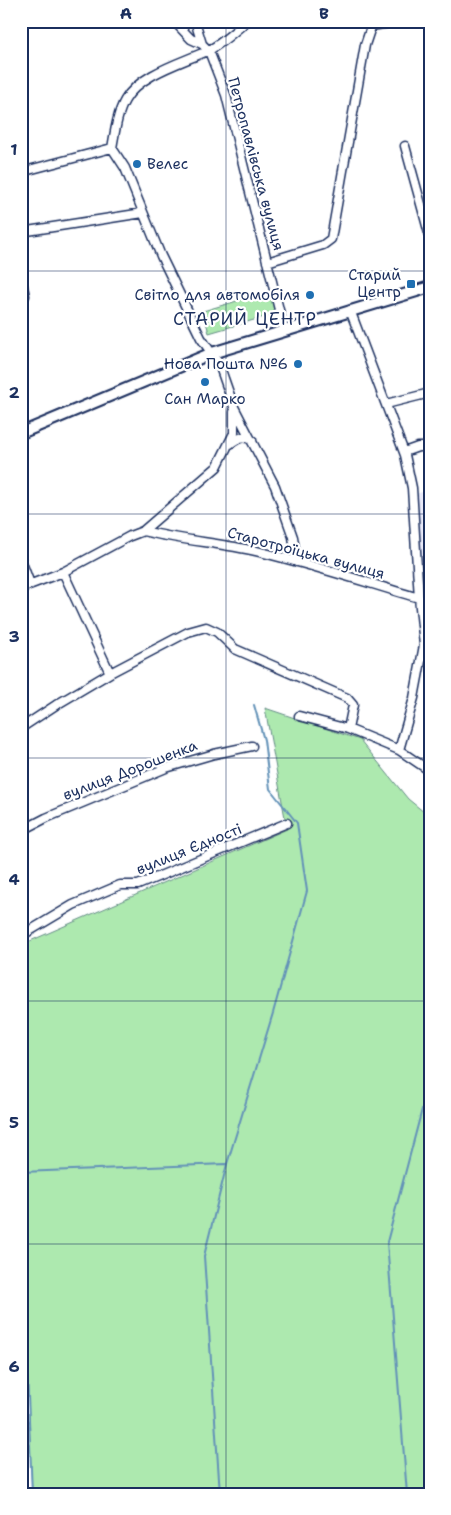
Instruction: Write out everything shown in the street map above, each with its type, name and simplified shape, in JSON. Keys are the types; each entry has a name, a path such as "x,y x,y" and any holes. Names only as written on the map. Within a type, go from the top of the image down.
{"main road":[{"path":"21,433 212,353 430,287"}],"street":[{"name":"Петропавлівська вулиця","path":"174,21 191,40 202,44 209,51 226,95 284,330"},
{"path":"196,21 202,44"},
{"path":"247,21 209,51 192,57 147,79 134,88 124,103 114,134 112,148 125,168 161,256 201,338 219,364 234,407 275,486 293,537 298,562"},
{"path":"267,262 323,245 331,239 365,45 372,24 404,21"},
{"path":"405,146 430,237"},
{"path":"21,172 112,148"},
{"path":"21,232 143,213"},
{"path":"21,277 25,296"},
{"path":"350,310 404,452 412,488 424,646 414,698 399,750"},
{"path":"386,404 430,393"},
{"path":"26,579 63,572 143,531 217,466 234,433 234,407"},
{"path":"228,445 244,436 252,440"},
{"path":"404,452 418,447 430,447"},
{"name":"Старотроїцька вулиця","path":"143,531 170,538 213,543 298,562 419,598 430,604"},
{"path":"21,560 26,579 21,588"},
{"path":"63,572 110,673"},
{"path":"21,728 110,673 188,632 206,627 217,632 235,649 347,698 352,705 348,729"},
{"path":"299,716 348,729 399,750 430,771"},
{"name":"вулиця Дорошенка","path":"21,831 46,818 166,768 214,754 252,746"},
{"name":"вулиця Єдності","path":"21,936 73,905 120,884 138,885 286,823"}],"shaded area":[{"path":"430,490 430,589 422,588 415,494"}],"green space":[{"path":"271,291 278,313 209,333 203,311"},
{"path":"265,708 360,740 408,799 430,817 430,1494 32,1494 21,1223 21,945 287,829"}],"waterway":[{"path":"220,1494 204,1256 227,1164 273,1013 307,891 297,823 270,789 264,740 254,705"},
{"path":"407,1494 387,1242 430,1079"},
{"path":"21,1172 226,1164"},
{"path":"21,1223 32,1494"}],"place":[{"name":"Велес","path":"137,164"},
{"name":"Старий Центр","path":"411,284"},
{"name":"Світло для автомобіля","path":"310,295"},
{"name":"Нова Пошта №6","path":"298,364"},
{"name":"Сан Марко","path":"205,382"}],"district":[{"name":"СТАРИЙ ЦЕНТР","path":"245,319"}]}
